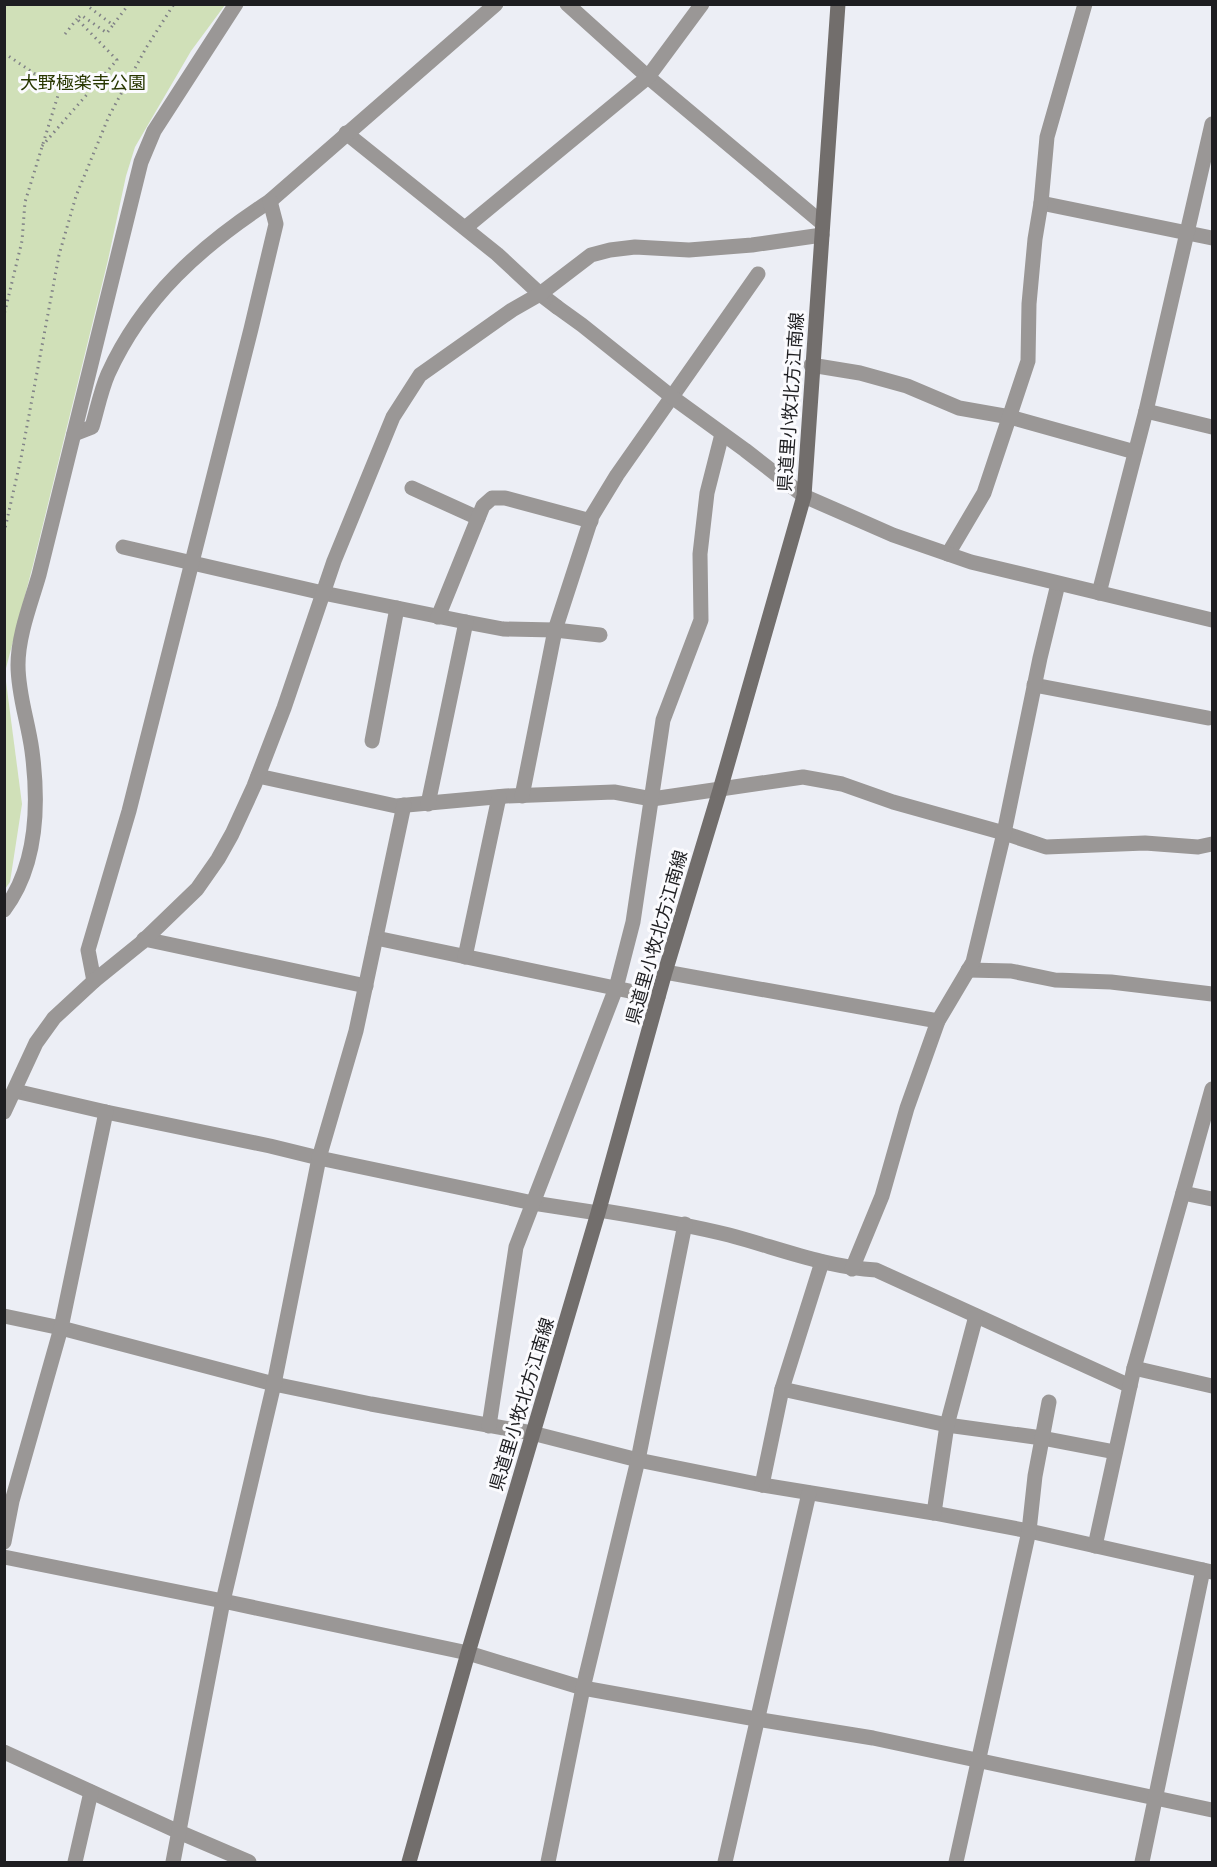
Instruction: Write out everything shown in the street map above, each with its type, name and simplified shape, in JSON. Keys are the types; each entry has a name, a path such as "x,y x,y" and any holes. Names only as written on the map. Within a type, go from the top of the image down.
{"main road":[{"name":"県道里小牧北方江南線","path":"409,1863 804,496 838,4"}],"street":[{"path":"4,910 22,881 33,835 36,804 32,749 19,688 18,661 141,162 154,131 236,4"},
{"path":"74,434 92,427 107,375 135,325 163,289 196,255 231,226 270,201 496,4"},
{"path":"567,4 822,229"},
{"path":"465,228 648,77 702,4"},
{"path":"948,554 984,493 1028,361 1031,282 1047,137 1085,4"},
{"path":"1099,593 1146,411 1212,124"},
{"path":"346,134 497,254 540,294 804,496 893,535 970,562 1212,620"},
{"path":"94,981 88,950 129,811 276,224 270,201"},
{"path":"1041,202 1212,238"},
{"path":"4,1112 36,1043 54,1018 197,889 218,859 258,776 284,708 334,561 393,417 420,375 512,310 540,294 591,255 635,247 689,250 762,244 822,229"},
{"path":"522,796 555,630 591,521 617,475 758,274"},
{"path":"812,365 860,373 907,386 958,408 1010,417 1135,453"},
{"path":"1146,411 1212,427"},
{"path":"489,1425 516,1247 616,988 633,922 663,720 701,620 700,554 706,493 722,434"},
{"path":"412,488 478,518"},
{"path":"438,617 483,506 492,498 505,498 591,521"},
{"path":"123,547 323,593 503,629 555,630 600,635"},
{"path":"852,1269 882,1196 907,1108 938,1021 973,962 1004,833 1034,685 1058,584"},
{"path":"372,741 397,608"},
{"path":"428,804 466,622"},
{"path":"1034,685 1208,718"},
{"path":"258,776 396,806 499,797 614,792 652,799 803,777 842,784 893,802 1046,847 1145,843 1198,847 1212,844"},
{"path":"465,957 499,797"},
{"path":"173,1863 223,1601 274,1384 319,1158 356,1031 404,805"},
{"path":"376,938 658,998"},
{"path":"144,939 366,986"},
{"path":"968,970 1011,971 1055,980 1111,982 1212,994"},
{"path":"665,972 938,1021"},
{"path":"15,1092 533,1203 685,1224 822,1262 852,1269 876,1270 1130,1386"},
{"path":"1095,1546 1134,1368 1211,1099"},
{"path":"4,1542 8,1500 61,1328 106,1112"},
{"path":"1183,1193 1212,1199"},
{"path":"548,1863 584,1688 638,1460 685,1224"},
{"path":"762,1485 782,1389 822,1262"},
{"path":"4,1316 61,1328 274,1384 532,1433 638,1460 762,1485 934,1513 1208,1571 1142,1863"},
{"path":"934,1513 947,1425 976,1316"},
{"path":"1134,1368 1212,1386"},
{"path":"782,1389 947,1425 1042,1438 1115,1452"},
{"path":"956,1863 1029,1532 1035,1476 1049,1402"},
{"path":"725,1863 809,1493"},
{"path":"4,1557 468,1653 584,1688 873,1738 1212,1810"},
{"path":"4,1752 249,1863"},
{"path":"75,1863 91,1792"}],"path":[{"path":"85,4 113,25"},
{"path":"65,34 81,15 107,33 129,4"},
{"path":"4,532 21,458 59,255 76,196 109,116 146,48 174,4"},
{"path":"41,147 117,60 77,19"},
{"path":"4,53 59,92 25,202 22,242 4,315"}],"green space":[{"name":"大野極楽寺公園","path":"5,5 225,5 191,51 135,147 5,672"},
{"path":"5,674 22,804 10,882 5,889"}]}
